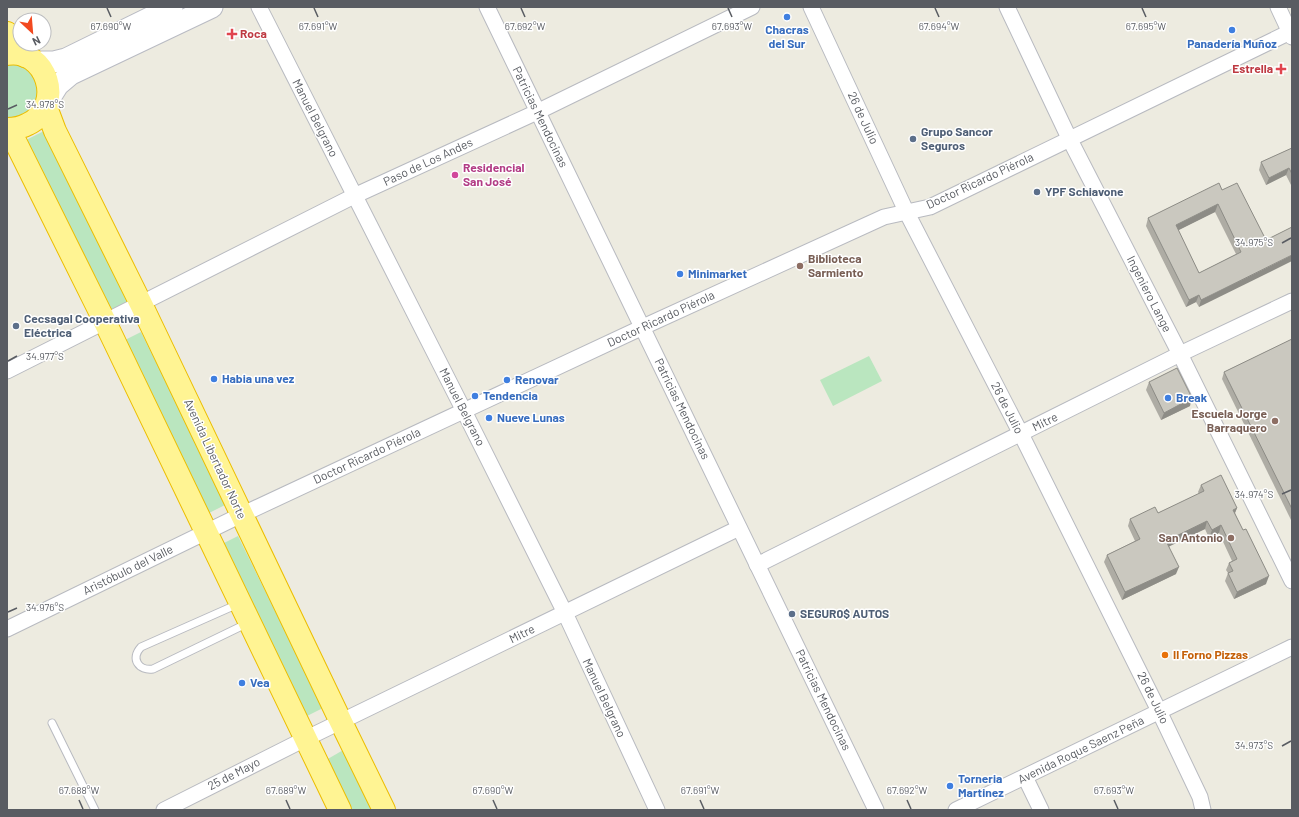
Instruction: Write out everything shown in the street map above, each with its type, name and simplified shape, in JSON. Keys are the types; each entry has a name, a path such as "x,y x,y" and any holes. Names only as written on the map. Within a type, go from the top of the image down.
{"highway":[{"name":"Avenida Libertador Norte","path":"7,33 22,57 44,72 48,87 47,104 54,131 141,304 384,810"},
{"path":"47,104 42,114 34,122 22,127 8,129 105,322 304,739 340,810"}],"main road":[{"path":"22,57 54,62 66,59 172,7"},
{"path":"47,104 58,85 71,74 212,7"}],"street":[{"name":"Manuel Belgrano","path":"259,7 464,411 564,613 657,810"},
{"name":"Patricias Mendocinas","path":"487,7 876,810"},
{"name":"Paso de Los Andes","path":"7,370 354,196 537,112 752,7"},
{"name":"26 de Julio","path":"811,7 906,212 1021,434 1160,711 1200,797 1203,810"},
{"name":"Ingeniero Lange","path":"1007,7 1069,138 1180,354 1292,581"},
{"path":"1278,7 1291,33"},
{"name":"Doctor Ricardo Piérola","path":"206,532 643,327 884,217 930,206 1069,138 1291,33"},
{"name":"Mitre","path":"757,565 1180,354 1292,301"},
{"name":"Mitre","path":"304,739 739,528"},
{"name":"Aristóbulo del Valle","path":"7,628 206,532"},
{"name":"Avenida Roque Saenz Peña","path":"956,810 1292,646"},
{"name":"25 de Mayo","path":"164,810 304,739"},
{"path":"1025,777 1041,810"}],"lane":[{"path":"244,613 153,669 147,670 138,664 136,657 137,651 141,647 244,613"},
{"path":"52,723 95,810"}],"green space":[{"path":"7,64 18,65 27,69 34,76 38,85 39,94 36,104 22,117 7,120"},
{"path":"44,131 130,303 111,312 26,140"},
{"path":"141,332 227,504 209,513 123,341"},
{"path":"869,356 882,381 833,406 820,380"},
{"path":"238,536 323,708 305,717 220,545"},
{"path":"345,749 374,810 351,810 326,760"}],"building":[{"path":"1292,148 1292,174 1289,168 1269,178 1261,162"},
{"path":"1219,183 1222,190 1237,183 1266,240 1292,227 1292,255 1201,300 1199,295 1189,300 1148,218","holes":["1218,204 1241,252 1199,273 1176,225"]},
{"path":"1292,339 1292,509 1224,372"},
{"name":"Break","path":"1177,368 1192,398 1164,413 1149,382"},
{"path":"1221,475 1237,508 1233,510 1243,530 1246,529 1269,576 1237,592 1228,573 1233,571 1229,563 1237,559 1221,525 1212,530 1207,521 1166,541 1179,567 1125,592 1107,555 1140,539 1130,519 1155,507 1158,513 1204,491 1201,485"}],"place":[{"name":"Chacras del Sur","path":"787,17"},
{"name":"Panadería Muñoz","path":"1232,30"},
{"name":"Roca","path":"232,34"},
{"name":"Estrella","path":"1281,69"},
{"name":"Grupo Sancor Seguros","path":"913,139"},
{"name":"Residencial San José","path":"455,175"},
{"name":"YPF Schiavone","path":"1037,192"},
{"name":"Biblioteca Sarmiento","path":"800,266"},
{"name":"Minimarket","path":"680,274"},
{"name":"Cecsagal Cooperativa Eléctrica","path":"16,326"},
{"name":"Habia una vez","path":"214,379"},
{"name":"Renovar","path":"507,380"},
{"name":"Tendencia","path":"475,396"},
{"name":"Break","path":"1168,398"},
{"name":"Nueve Lunas","path":"489,418"},
{"name":"Escuela Jorge Barraquero","path":"1275,421"},
{"name":"San Antonio","path":"1231,538"},
{"name":"SEGUR0$ AUTOS","path":"792,614"},
{"name":"Il Forno Pizzas","path":"1165,655"},
{"name":"Vea","path":"242,683"},
{"name":"Torneria Martinez","path":"950,786"}]}
